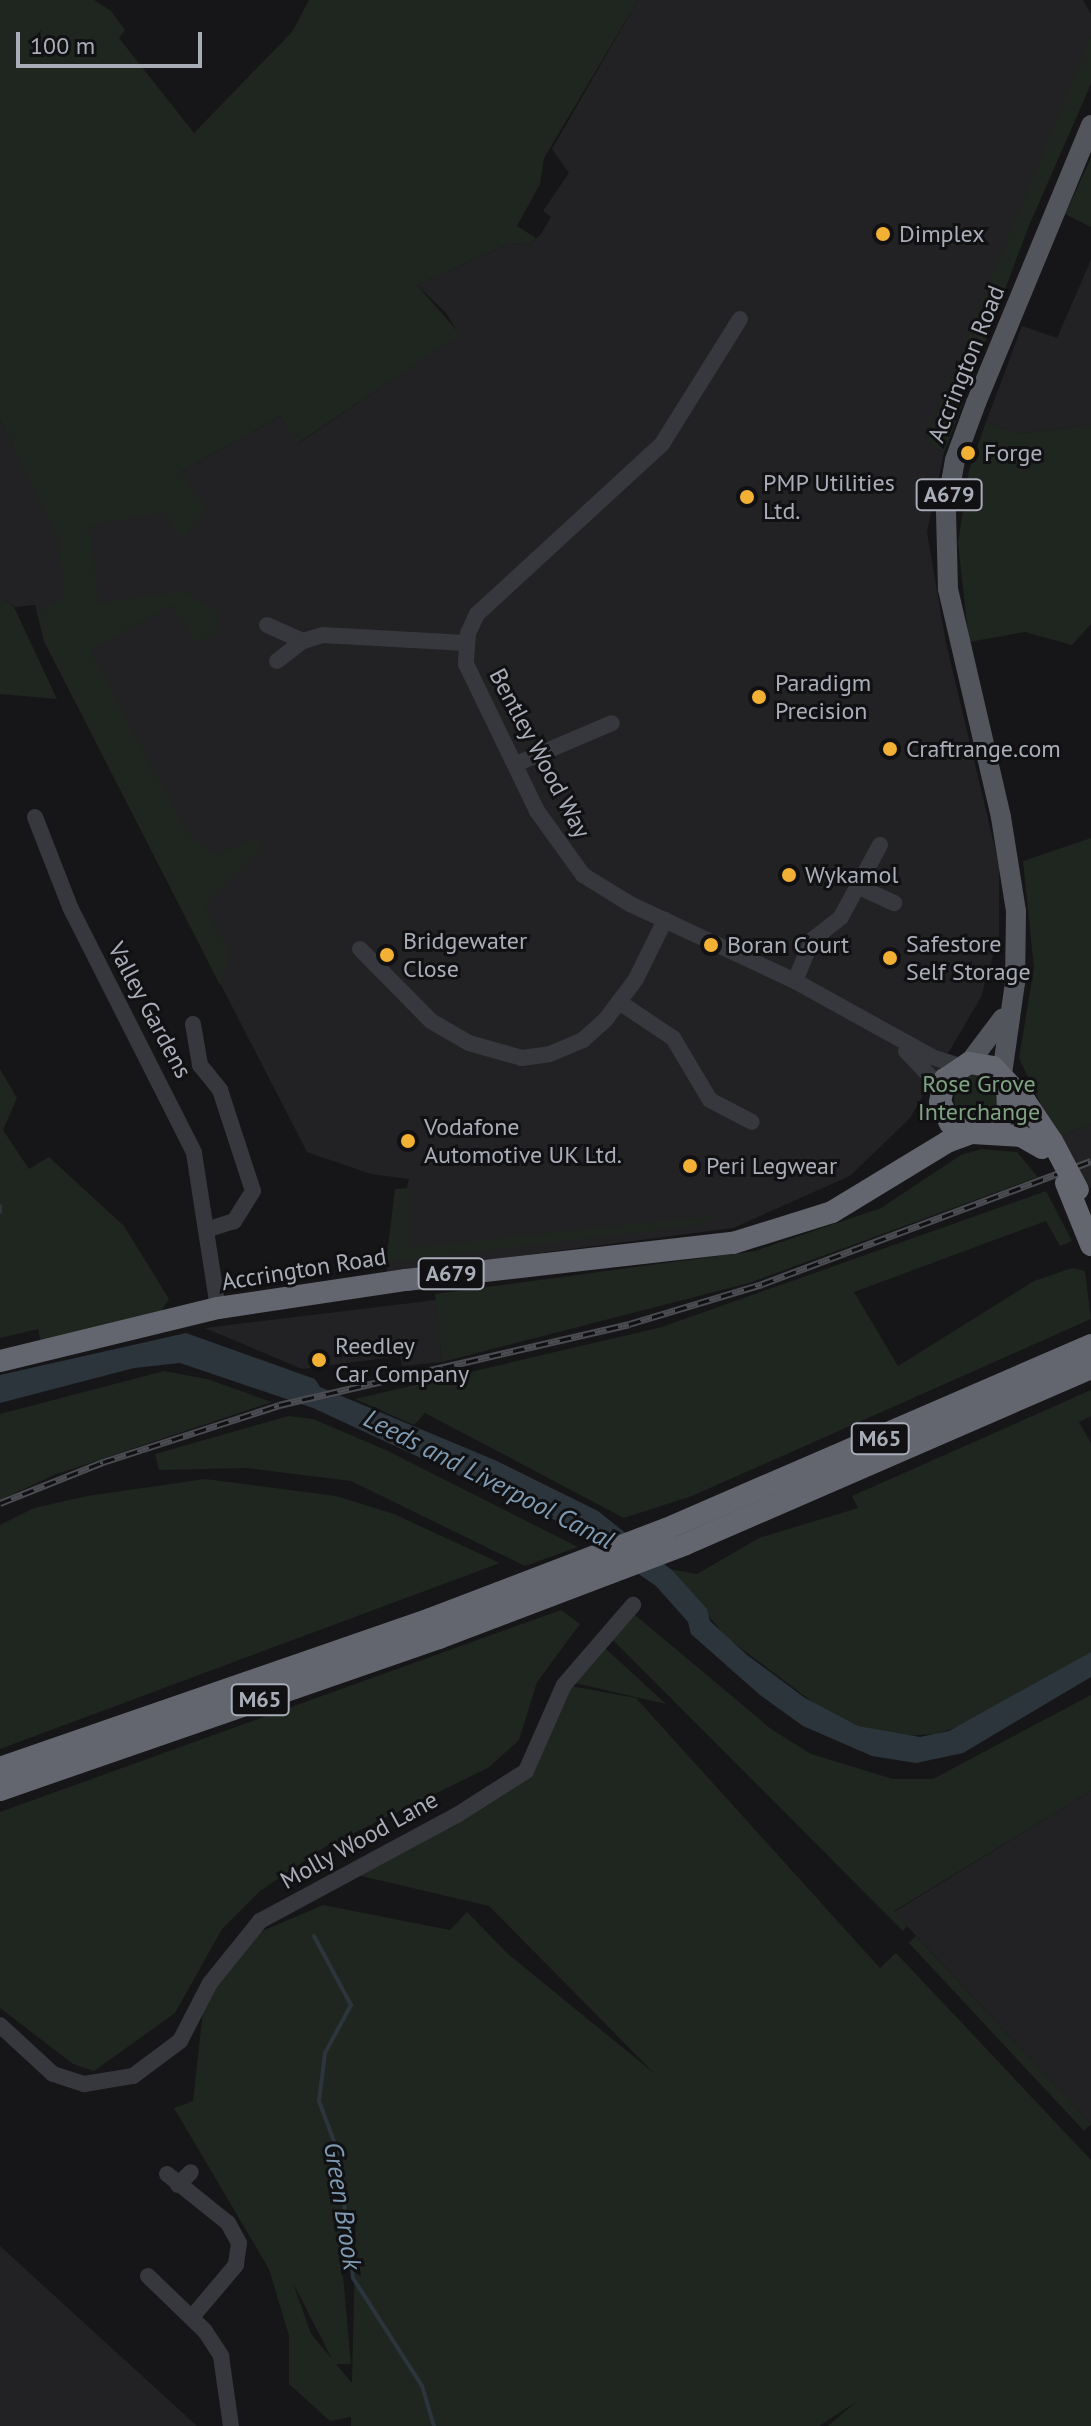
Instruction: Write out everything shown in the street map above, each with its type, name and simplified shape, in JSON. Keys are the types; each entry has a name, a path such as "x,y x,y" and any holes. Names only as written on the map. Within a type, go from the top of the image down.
{"highway":[{"path":"964,1064 993,1067 1004,1078 1078,1192 1091,1225"},
{"name":"A679","path":"940,1095 964,1064"},
{"name":"A679","path":"978,1133 1008,1111 1004,1078"},
{"path":"940,1095 950,1123 978,1133 1021,1136 1047,1145"},
{"name":"Accrington Road","path":"894,1177 929,1139 940,1095"},
{"name":"Accrington Road","path":"0,1361 218,1308 406,1280 733,1243 832,1212 947,1142 978,1133"},
{"path":"1078,1192 1091,1245"},
{"name":"M65","path":"0,1790 514,1599 666,1529 1091,1345"},
{"name":"M65","path":"0,1768 686,1544 1091,1368"}],"main road":[{"name":"Accrington Road","path":"1004,1078 1008,1009 1017,959 1013,884 948,589 946,510 955,460 976,403 1091,125"},
{"name":"Accrington Road","path":"964,1064 1008,1009"}],"street":[{"path":"277,661 303,641 323,635 466,643 477,614 662,444 740,319"},
{"path":"267,625 303,641"},
{"name":"Bentley Wood Way","path":"466,643 466,664 537,811 583,875 665,920 795,981 884,1031 964,1064"},
{"path":"516,764 612,723"},
{"name":"Valley Gardens","path":"35,817 70,907 194,1153 218,1308"},
{"path":"795,981 812,940 841,917 880,845"},
{"path":"857,886 894,903"},
{"path":"360,949 431,1021 469,1043 522,1058 550,1054 583,1040 619,1002 665,920"},
{"path":"619,1002 673,1038 710,1100 752,1122"},
{"name":"Valley Gardens","path":"193,1024 200,1065 220,1090 253,1191 234,1221 207,1230"},
{"name":"Bentley Wood Way","path":"884,1031 940,1095"},
{"name":"Molly Wood Lane","path":"0,2025 53,2074 84,2084 133,2076 180,2041 210,1983 260,1921 457,1815 526,1771 574,1673 630,1608"},
{"path":"191,2172 173,2180 228,2223 239,2243 236,2265 192,2317"},
{"path":"148,2276 192,2317 226,2369 231,2426"}],"shaded area":[{"path":"638,0 1083,0 1091,14 1091,36 1074,82 925,441 944,453 927,532 946,643 999,865 999,935 981,997 910,1118 850,1176 733,1228 386,1273 409,1179 371,1174 307,1152 44,641 35,605 14,607 0,596 0,420 46,511 181,472 280,416 299,443 459,334 446,313 417,285 511,243 530,244 541,234 551,217 543,211 569,173 552,149"},
{"path":"1091,260 1091,425 1019,434 986,422 1022,326 1057,338"},
{"path":"1091,1124 1091,1189 1057,1138"},
{"path":"436,1300 442,1362 402,1366 400,1356 302,1369 205,1328"},
{"path":"1091,1791 1091,2124 894,1912"},
{"path":"0,2246 197,2426 0,2426"}],"green space":[{"path":"0,0 94,0 111,11 125,30 119,38 194,133 292,32 309,0 638,0 544,158 540,184 517,226 536,238 530,244 511,243 417,285 460,334 298,443 280,416 181,472 206,509 182,541 163,512 89,526 99,603 182,591 221,613 214,634 197,643 172,605 90,650 186,831 216,855 256,837 263,848 205,905 231,956 220,985 44,641 37,613 63,597 64,582 56,533 0,420"},
{"path":"1091,36 1091,84 1028,228 944,453 925,441"},
{"path":"1091,158 1091,227 1065,214"},
{"path":"986,422 1019,434 1091,425 1091,624 1072,645 1025,632 969,642 958,543 969,470"},
{"path":"0,596 14,607 57,699 0,694"},
{"path":"1091,838 1091,1124 1057,1138 1019,1058 1034,968 1023,861"},
{"path":"0,1069 17,1098 3,1130 29,1169 49,1157 124,1226 169,1299 160,1313 41,1343 38,1329 0,1338"},
{"name":"Rose Grove Interchange","path":"978,1074 995,1081 1002,1098 995,1115 978,1122 961,1115 954,1098 961,1081"},
{"path":"981,1149 1017,1152 1038,1177 749,1283 442,1362 435,1294 755,1251 881,1208 961,1155"},
{"path":"409,1188 408,1248 718,1215 699,1225 386,1263 395,1189"},
{"path":"1046,1191 1072,1241 1060,1246 1046,1221 854,1292 898,1366 1034,1281 1072,1268 1085,1271 1091,1319 692,1496 624,1518 425,1413 414,1425 355,1399 662,1327"},
{"path":"164,1371 207,1379 272,1402 54,1475 0,1500 0,1414"},
{"path":"1091,1390 1091,1416 1079,1422 1091,1443 1091,1652 964,1725 936,1734 901,1736 858,1726 823,1710 726,1637 670,1569 697,1574 759,1538 858,1508 852,1496"},
{"path":"288,1416 313,1419 388,1451 578,1547 525,1566 351,1481 247,1468 159,1470 155,1454"},
{"path":"205,1479 336,1496 394,1514 500,1563 0,1749 0,1525 34,1508 87,1496"},
{"path":"561,1610 580,1624 537,1682 519,1740 488,1768 325,1847 260,1891 222,1929 175,2013 94,2071 73,2064 0,2008 0,1812"},
{"path":"634,1614 771,1729 811,1754 893,1779 933,1779 1091,1695 1091,1791 894,1911 907,1926 903,1931 612,1639"},
{"path":"605,1648 666,1704 575,1683"},
{"path":"571,1686 636,1698 880,1968 896,1953 1091,2160 1091,2426 828,2426 856,2402 819,2426 351,2426 351,2417 330,2421 289,2384 289,2336 269,2269 174,2108 193,2101 205,1992 246,1938 323,1905 450,1930 467,1912 508,1954 655,2074 489,1906 357,1875 536,1764","holes":["356,2210 352,2383 336,2364 351,2364 342,2264","293,2283 332,2359 311,2334"]},
{"path":"916,1936 1091,2124 1084,2131 909,1943"}],"water":[{"name":"Leeds and Liverpool Canal","path":"186,1333 315,1379 320,1387 497,1461 598,1511 673,1571 707,1609 710,1621 747,1655 805,1698 858,1726 920,1737 949,1731 1091,1652 1091,1677 963,1753 916,1763 872,1756 803,1726 760,1695 691,1634 688,1622 656,1586 570,1527 313,1408 180,1363 134,1368 0,1403 0,1375"}],"waterway":[{"name":"Green Brook","path":"0,1206 0,1212"},
{"name":"Green Brook","path":"314,1936 351,2005 325,2053 319,2101 338,2152 353,2278 422,2386 434,2426"}],"railway":[{"path":"0,1503 103,1462 279,1405 629,1324 762,1284 1091,1161"}],"place":[{"name":"Dimplex","path":"883,234"},
{"name":"Forge","path":"968,453"},
{"name":"PMP Utilities Ltd.","path":"747,497"},
{"name":"Paradigm Precision","path":"759,697"},
{"name":"Craftrange.com","path":"890,749"},
{"name":"Wykamol","path":"789,875"},
{"name":"Boran Court","path":"711,945"},
{"name":"Bridgewater Close","path":"387,955"},
{"name":"Safestore Self Storage","path":"890,958"},
{"name":"Vodafone Automotive UK Ltd.","path":"408,1141"},
{"name":"Peri Legwear","path":"690,1166"},
{"name":"Reedley Car Company","path":"319,1360"}]}
